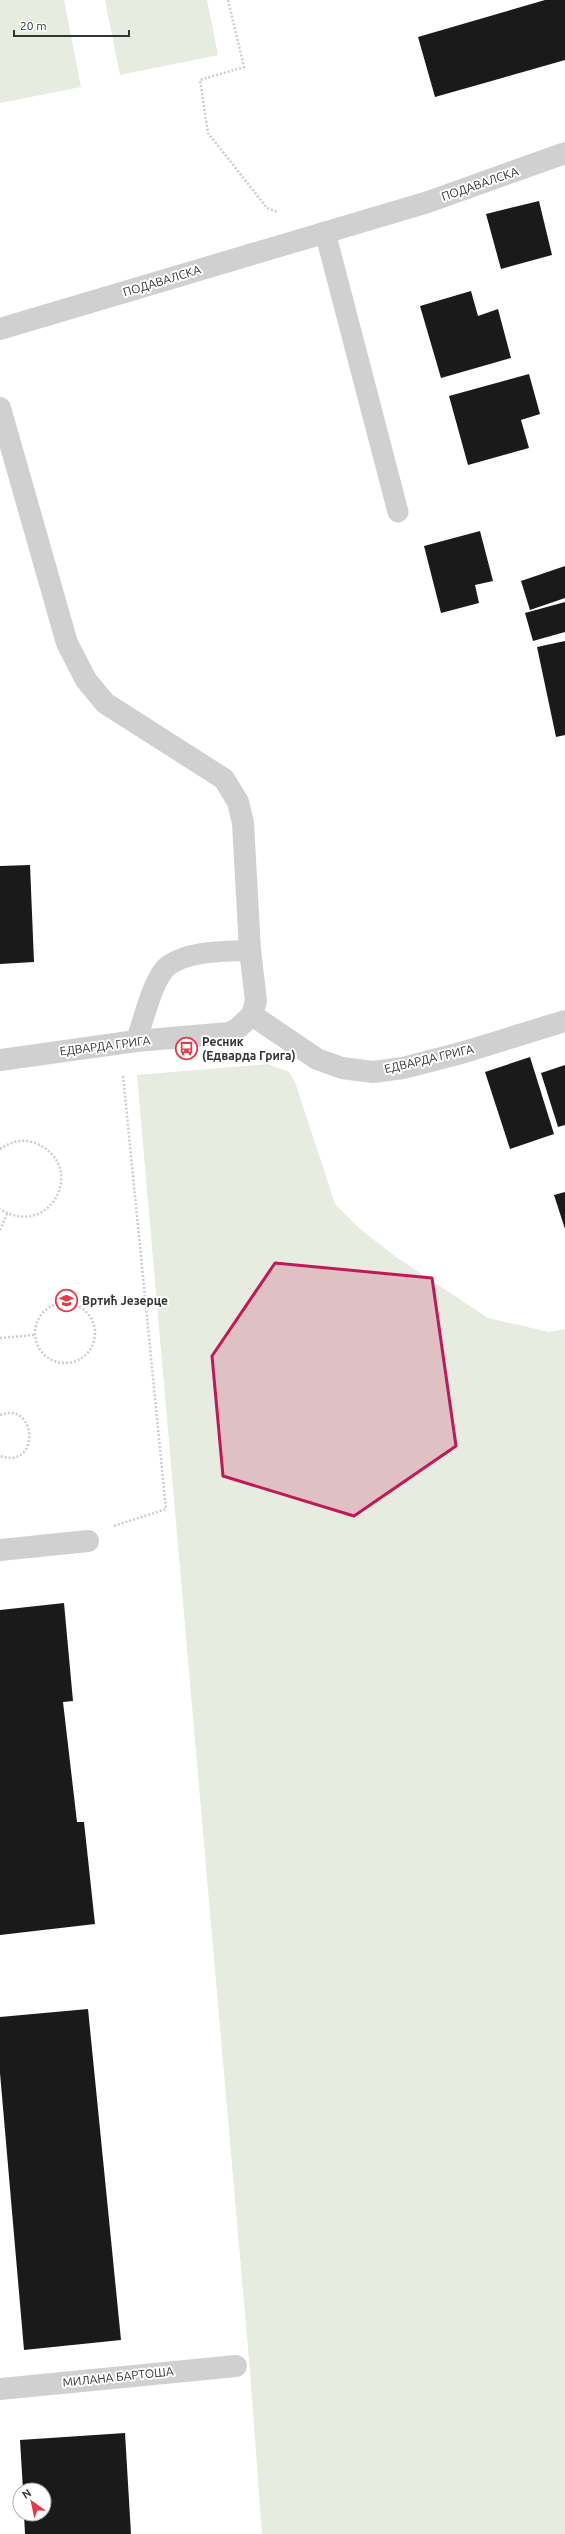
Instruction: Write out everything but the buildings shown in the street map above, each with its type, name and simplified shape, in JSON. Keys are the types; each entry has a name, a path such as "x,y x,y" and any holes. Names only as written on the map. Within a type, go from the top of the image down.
{"street":[{"name":"ПОДАВАЛСКА","path":"0,329 428,202 565,153"},
{"path":"0,408 67,643 86,680 105,703 224,779 238,802 243,823 250,950 256,1001 252,1015"},
{"name":"ЕДВАРДА ГРИГА","path":"0,1060 128,1042 229,1033 237,1029 252,1015 317,1059 342,1068 373,1072 402,1068 461,1053 565,1021"},
{"path":"0,1550 88,1541"},
{"name":"МИЛАНА БАРТОША","path":"0,2389 236,2366"}],"lane":[{"path":"325,232 398,512"},
{"path":"128,1042 156,984 168,966 196,954 250,950"}],"path":[{"path":"228,0 244,68 200,80 208,133 268,208 325,232"},
{"path":"88,1541 91,1533 166,1509 128,1042"},
{"path":"0,1149 7,1144 19,1141 31,1141 43,1146 53,1154 60,1166 62,1178 60,1191 54,1202 45,1211 33,1216 20,1217 8,1214 0,1209"},
{"path":"0,1230 8,1214"},
{"path":"63,1303 73,1304 89,1314 95,1333 94,1343 82,1358 63,1363 45,1355 39,1347 34,1335 39,1319 45,1310 63,1303"},
{"path":"0,1338 34,1335"},
{"path":"0,1415 10,1413 23,1418 27,1424 30,1438 25,1451 19,1455 12,1457 0,1456"}],"highlighted area":[{"path":"275,1263 432,1278 456,1446 354,1516 223,1476 212,1356"}],"shaded area":[{"path":"0,0 64,0 81,87 0,103"},
{"path":"105,0 207,0 218,55 120,75"},
{"path":"268,1064 289,1072 295,1082 335,1204 360,1229 396,1257 488,1318 549,1332 565,1329 565,2534 262,2534 250,2371 137,1075"}],"place":[{"name":"Ресник (Едварда Грига)","path":"187,1049"},
{"name":"Вртић Језерце","path":"66,1301"}]}
